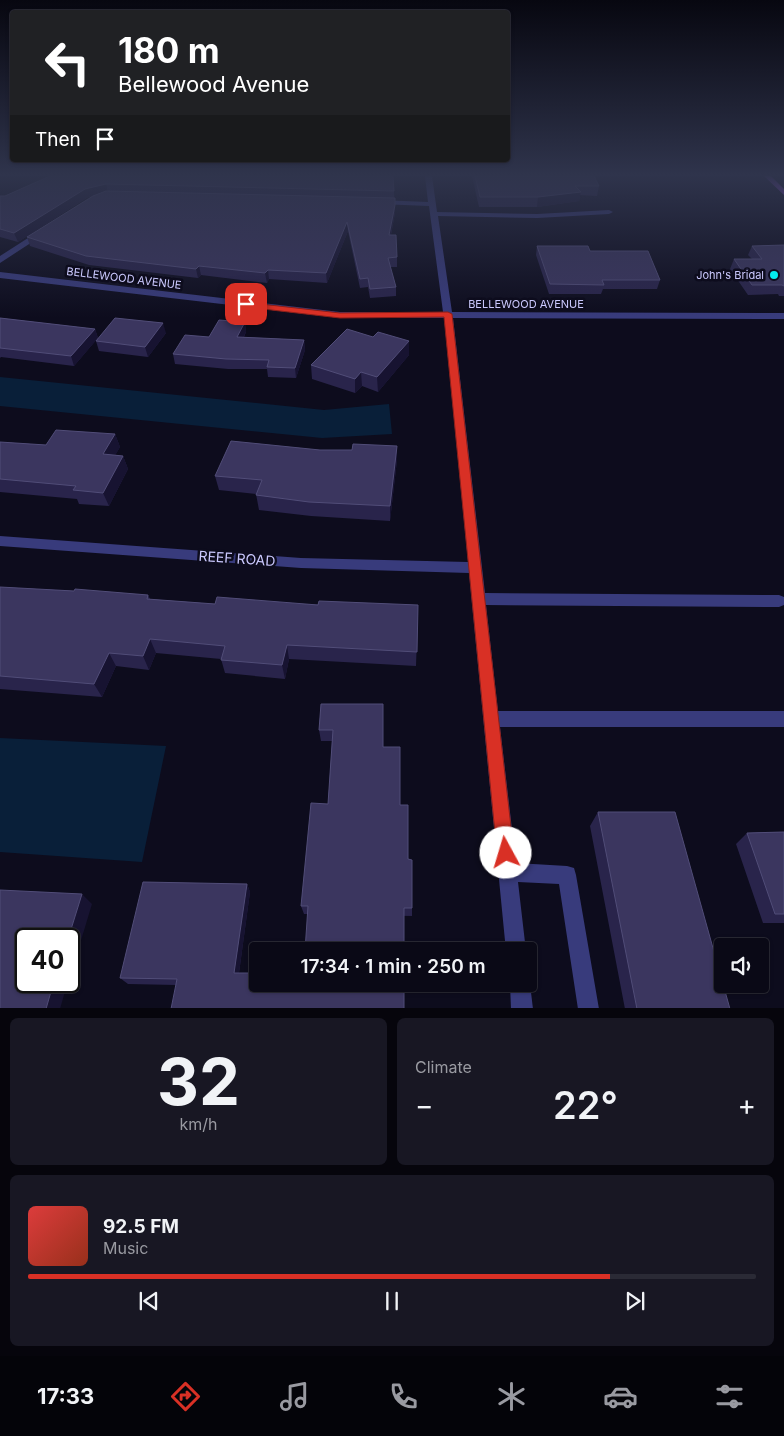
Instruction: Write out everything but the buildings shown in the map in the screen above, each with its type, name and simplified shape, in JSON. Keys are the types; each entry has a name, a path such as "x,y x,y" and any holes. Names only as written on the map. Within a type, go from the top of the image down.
{"street":[{"path":"434,223 448,314 515,942"},
{"path":"0,260 50,228"},
{"name":"BELLEWOOD AVENUE","path":"0,275 340,315 784,316"},
{"name":"REEF ROAD","path":"0,541 300,563 475,568"},
{"path":"478,599 782,604"},
{"path":"491,719 784,719"},
{"path":"508,872 567,875 589,1008"},
{"path":"521,992 522,1008"}],"water":[{"path":"0,377 324,410 389,404 392,434 322,438 0,406"},
{"path":"0,738 166,746 142,862 0,852"}],"place":[{"name":"John's Bridal","path":"774,275"}],"route":[{"path":"246,304 340,315 448,314 506,853"}]}
